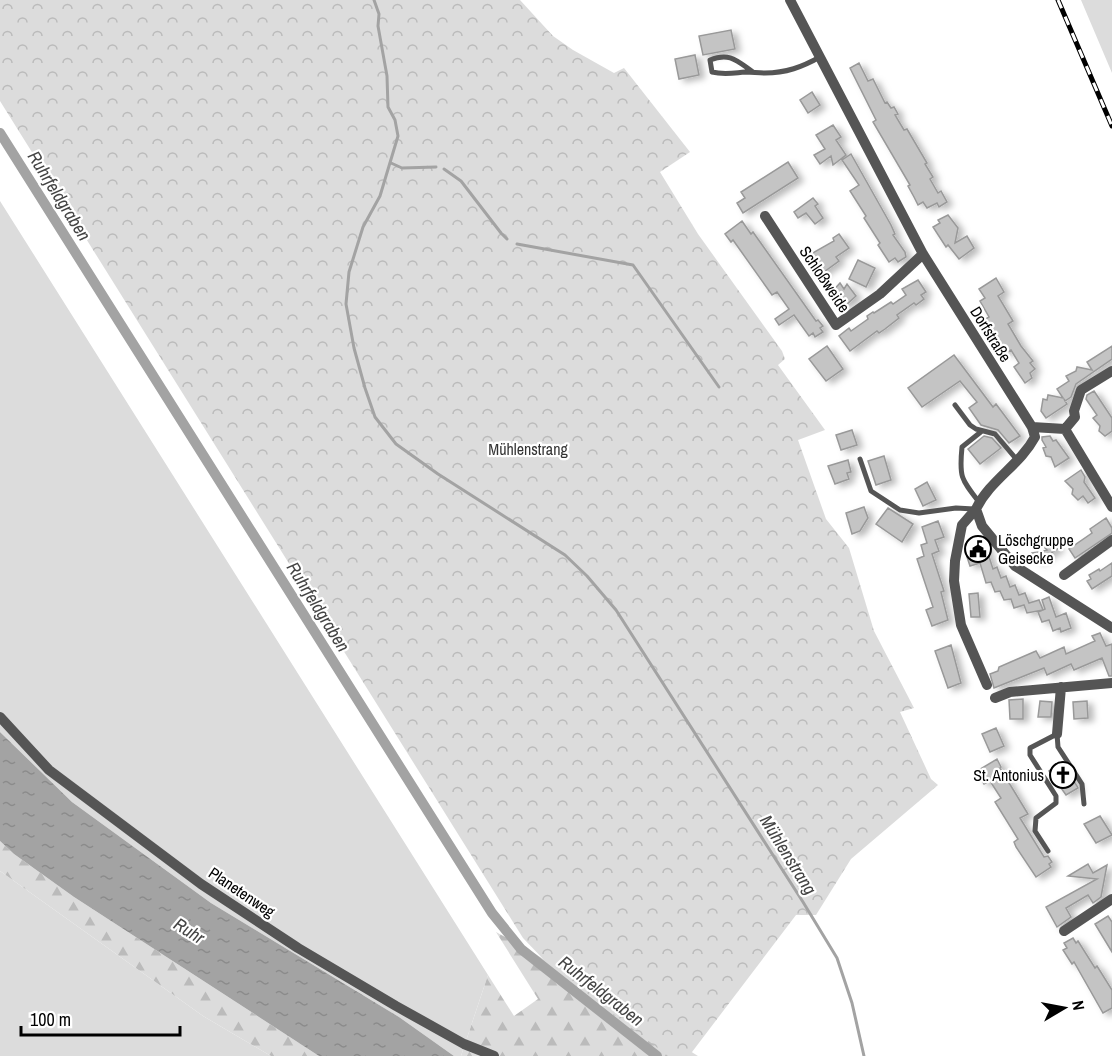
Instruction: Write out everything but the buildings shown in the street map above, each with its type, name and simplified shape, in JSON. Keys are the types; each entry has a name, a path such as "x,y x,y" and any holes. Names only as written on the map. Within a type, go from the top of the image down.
{"street":[{"name":"Dorfstraße","path":"790,0 924,254 1032,427"},
{"name":"Schloßweide","path":"765,216 836,325 880,294 924,254"},
{"path":"1065,429 1075,417 1074,411 1081,390 1112,371"},
{"path":"987,685 961,625 954,581 955,561 962,525 982,494 1029,449 1035,437 1032,427 1065,429"},
{"path":"1065,429 1112,507"},
{"path":"977,505 982,526 1015,567 1112,628"},
{"path":"1064,574 1112,540"},
{"path":"995,698 1010,692 1112,683"},
{"path":"1058,734 1060,687"},
{"name":"Planetenweg","path":"0,717 49,770 201,884 298,948 396,1006 464,1044 494,1056"},
{"path":"1064,931 1112,899"}],"lane":[{"path":"753,72 732,57 721,56 710,60 712,72 723,74 788,72 820,57"},
{"path":"955,405 970,425 995,434 1017,460"},
{"path":"861,459 871,491 900,510 919,513 977,505 965,484 960,469 962,447 982,431"},
{"path":"1048,851 1035,831 1036,818 1056,803 1056,796 1030,755 1030,748 1058,734 1058,747 1082,784 1084,804"}],"green space":[{"name":"Mühlenstrang","path":"0,0 520,0 553,36 573,50 614,73 624,68 690,152 660,172 698,234 782,351 785,359 778,365 825,430 798,440 826,519 849,548 874,631 914,708 900,712 931,779 938,785 851,859 816,915 796,915 689,1056 668,1056 545,961 523,938 0,101"},
{"path":"1081,0 1112,0 1112,73"},
{"path":"0,201 488,975 461,1056 454,1056 399,1017 211,903 72,802 0,732"},
{"path":"0,841 14,854 74,897 319,1056 271,1056 203,1016 0,871"},
{"path":"0,871 203,1016 271,1056 0,1056"},
{"path":"496,932 529,950 698,1056 461,1056 488,975 514,1016 538,999"}],"water":[{"name":"Ruhr","path":"0,732 72,802 211,903 399,1017 454,1056 319,1056 74,897 14,854 0,841"}],"waterway":[{"name":"Mühlenstrang","path":"374,0 379,14 378,26 387,76 388,107 395,120 398,136 380,196 363,227 349,272 346,304 354,348 375,417 396,444 438,474 565,555 587,576 616,610 837,958 852,1003 864,1056"},
{"name":"Ruhrfeldgraben","path":"0,133 492,913 521,949 657,1056"},
{"path":"391,163 402,168 436,167"},
{"path":"444,169 461,181 507,239"},
{"path":"517,244 633,265 719,387"}],"railway":[{"path":"1058,0 1112,126"}],"place":[{"name":"Löschgruppe Geisecke","path":"978,549"},
{"name":"St. Antonius","path":"1063,775"}]}
